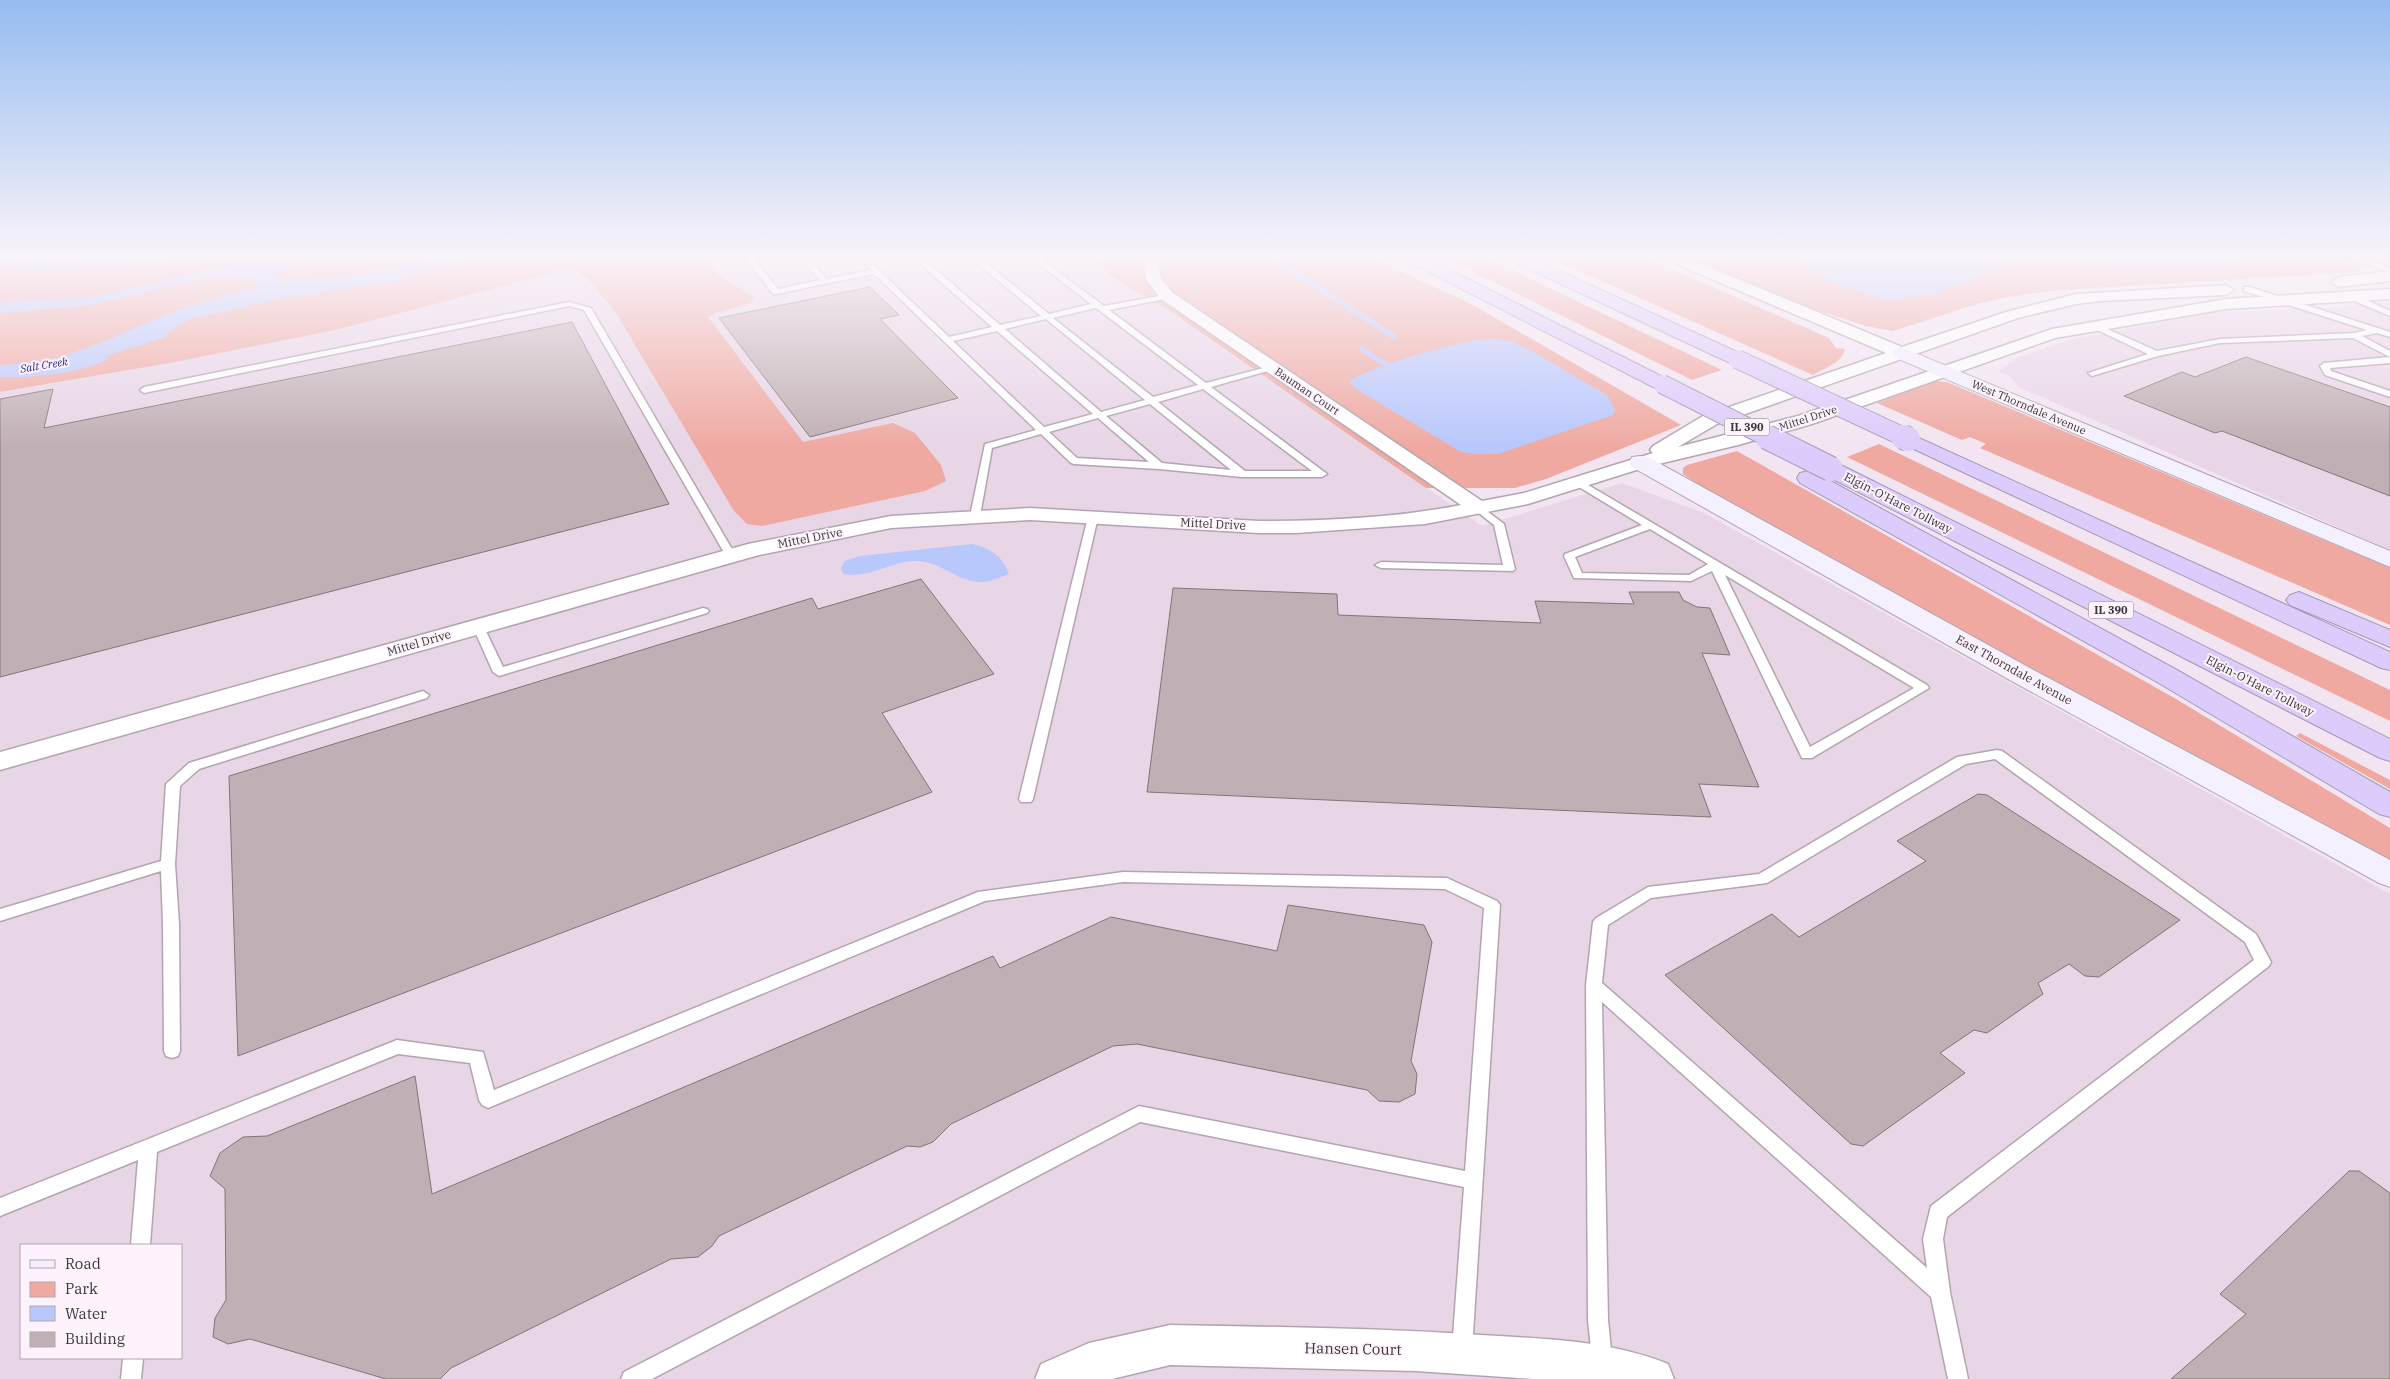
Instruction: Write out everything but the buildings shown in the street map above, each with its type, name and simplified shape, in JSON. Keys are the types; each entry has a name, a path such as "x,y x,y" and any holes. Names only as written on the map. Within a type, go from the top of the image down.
{"highway":[{"path":"1534,319 1662,384 1694,415 1820,474 2390,806"},
{"path":"1651,319 2390,662"},
{"path":"1946,457 2040,486 2390,639"},
{"name":"Elgin-O'Hare Tollway","path":"1820,474 2390,751"}],"main road":[{"name":"West Thorndale Avenue","path":"1901,353 2390,560"},
{"name":"East Thorndale Avenue","path":"1640,462 2001,663 2390,875"}],"street":[{"name":"Bauman Court","path":"1202,319 1479,508"},
{"name":"West Thorndale Avenue","path":"1821,319 1901,353"},
{"name":"Mittel Drive","path":"1640,462 1710,420 1999,319"},
{"name":"Mittel Drive","path":"1,766 731,556 891,522 1030,514 1258,527 1296,527 1425,518 1528,498 1640,462 1730,441 1805,420 2036,338 2134,319"},
{"name":"Hansen Court","path":"1056,1379 1089,1364 1170,1345 1416,1351 1574,1361 1604,1374 1653,1379"}],"lane":[{"path":"144,390 493,319"},
{"path":"594,319 731,556"},
{"path":"925,319 1074,461 1159,466 1242,474 1322,474 1116,319"},
{"path":"990,319 1099,416 1159,466"},
{"path":"946,340 1032,319"},
{"path":"1051,319 1242,474"},
{"path":"2340,319 2390,335"},
{"path":"2096,326 2156,354"},
{"path":"2092,373 2156,354 2220,341 2354,335 2376,331"},
{"path":"2354,335 2390,354"},
{"path":"2390,360 2324,366 2328,373 2390,394"},
{"path":"975,516 988,446 1152,402 1272,367"},
{"path":"1578,482 1923,688 1807,755 1715,564"},
{"path":"1381,565 1509,569 1499,524 1479,508"},
{"path":"1026,799 1093,517"},
{"path":"1649,526 1569,556 1578,576 1692,578 1715,564"},
{"path":"479,627 499,672 703,611"},
{"path":"172,1051 171,924 168,864 173,784 194,766 424,695"},
{"path":"1604,1374 1598,1320 1594,985 1601,922 1648,893 1762,879 1962,760 1997,754 2251,938 2263,962 1938,1212 1933,1239 1940,1292 1958,1379"},
{"path":"0,915 168,864"},
{"path":"0,1207 397,1047 477,1057 488,1100 983,896 1123,877 1447,884 1492,905 1462,1354"},
{"path":"1594,985 1940,1292"},
{"path":"631,1379 1140,1114 1474,1181"},
{"path":"141,1244 148,1147"},
{"path":"131,1379 133,1359"}],"shaded area":[{"path":"377,319 1182,319 1482,526 1622,483 1704,513 2390,894 2390,1379 0,1379 0,392 170,363 340,329"},
{"path":"2175,319 2390,319 2390,550 2019,387 2010,376 1998,372 2016,358 2072,339"}],"green space":[{"path":"0,319 377,319 340,329 170,363 0,392"},
{"path":"620,319 710,319 803,442 893,423 915,433 941,465 946,481 925,491 762,526 747,524 734,511"},
{"path":"1182,319 1498,319 1681,425 1546,479 1515,488 1426,488"},
{"path":"1569,319 1615,319 1722,370 1692,380"},
{"path":"1688,319 1786,319 1829,338 1836,348 1845,349 1837,362 1813,375"},
{"path":"1845,319 1929,319 1893,331 1866,326"},
{"path":"1935,381 1947,382 2390,568 2390,625 1980,448 1986,444 1970,437 1962,440 1877,403"},
{"path":"1879,444 2390,690 2390,721 1847,457"},
{"path":"1737,451 2176,699 2390,828 2390,861 1734,508 1683,474 1683,468 1687,465"},
{"path":"2300,733 2390,780 2390,789 2296,736"}],"water":[{"name":"Salt Creek","path":"156,319 189,319 169,332 166,337 105,356 109,359 70,372 28,377 0,377 0,365 22,364 63,356 101,343"},
{"path":"1482,339 1510,341 1530,350 1607,395 1615,410 1613,415 1498,454 1476,454 1461,452 1356,389 1349,382 1389,364 1431,351"},
{"path":"972,544 995,554 1003,562 1009,574 991,581 971,581 934,565 918,561 908,561 872,572 853,575 843,574 841,568 845,561 860,556"}],"waterway":[{"path":"1367,319 1393,336"},
{"path":"1362,349 1387,365"}]}
